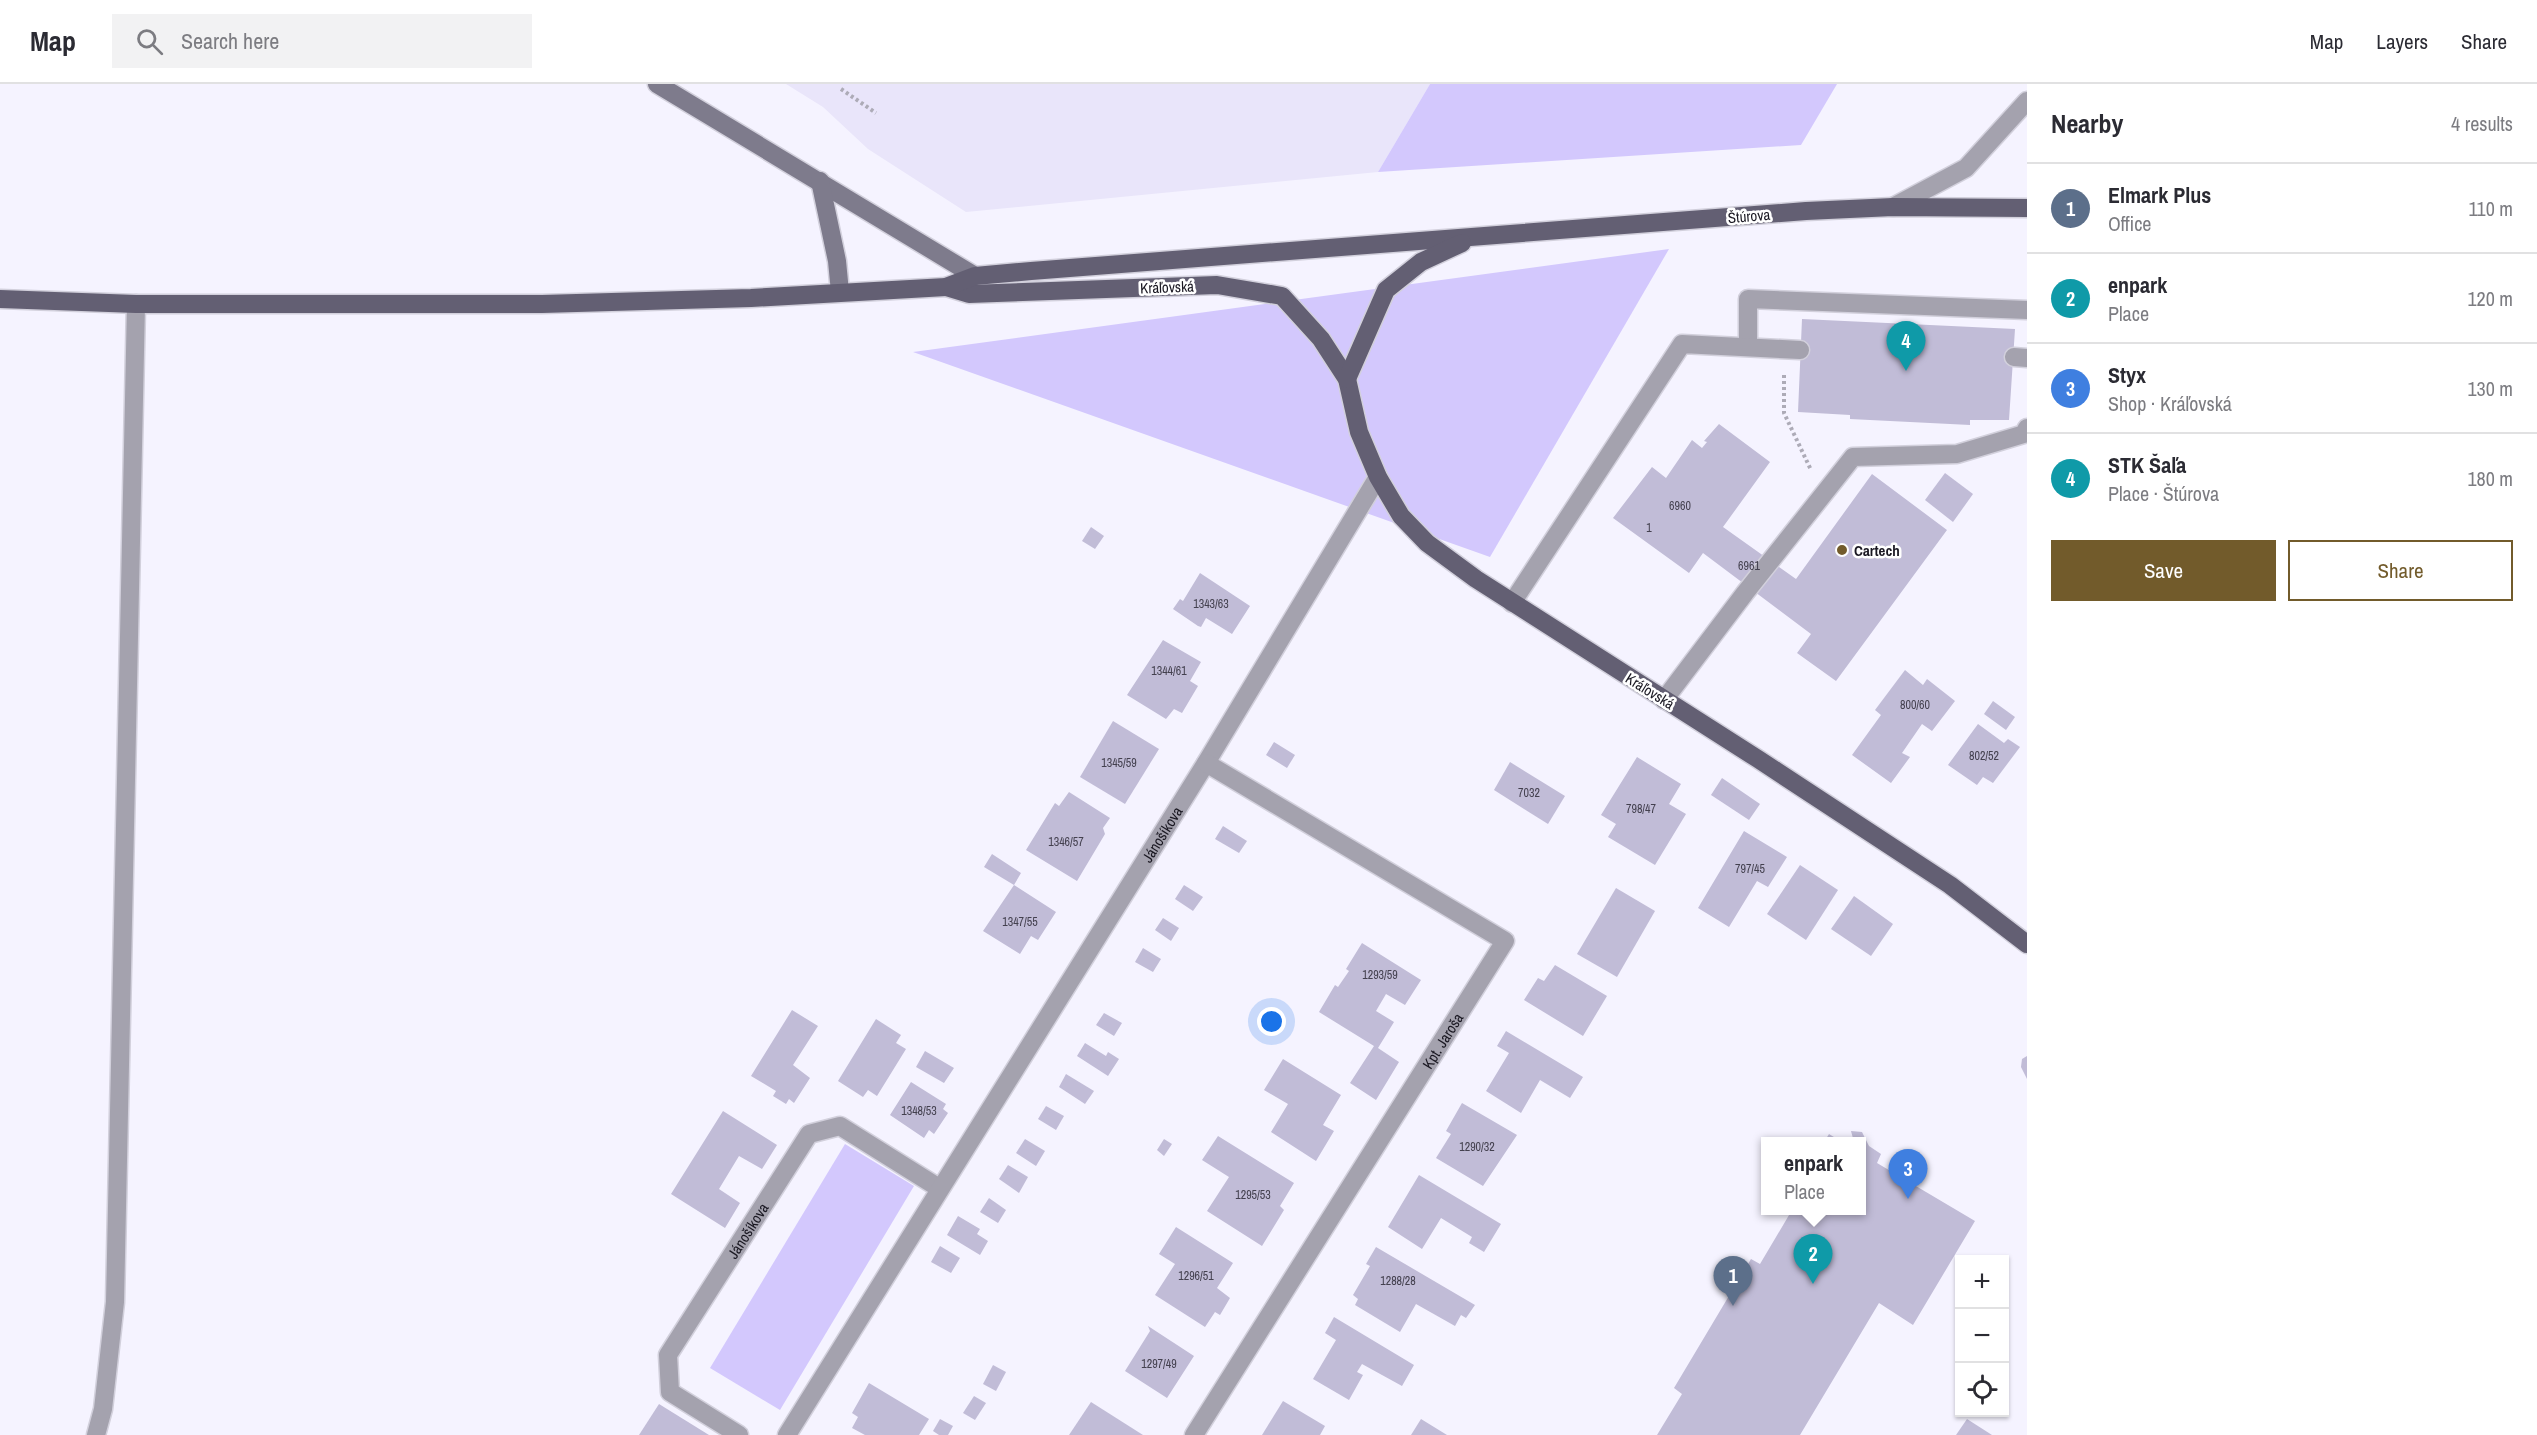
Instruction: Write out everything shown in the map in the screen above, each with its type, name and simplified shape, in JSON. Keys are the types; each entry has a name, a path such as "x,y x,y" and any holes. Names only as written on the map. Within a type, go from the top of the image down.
{"main road":[{"name":"Štúrova","path":"946,287 975,276 1806,211 1893,207 2027,208"},
{"path":"1347,380 1386,290 1421,262 1472,238"},
{"name":"Kráľovská","path":"946,287 969,294 1216,285 1282,296 1321,339 1347,380 1359,432 1378,477 1401,516 1427,543 1512,603 1950,885 2027,944"},
{"path":"0,299 135,304 542,304 946,287"}],"street":[{"path":"657,84 975,276"},
{"path":"1893,207 1966,168 2027,101"},
{"path":"820,181 837,261 840,292"},
{"path":"1748,346 1748,299 2027,310"},
{"path":"96,1435 103,1409 115,1302 135,304"},
{"path":"1512,603 1682,344 1792,349"},
{"path":"1664,700 1854,457 1957,454 2024,434 2027,428"},
{"name":"Jánošíkova","path":"787,1435 1206,763 1378,477"},
{"name":"Kpt. Jaroša","path":"1194,1435 1505,941 1206,763"},
{"name":"Jánošíkova","path":"738,1435 670,1392 668,1355 809,1134 840,1126 939,1188"}],"path":[{"path":"841,89 876,113"},
{"path":"1792,349 1784,413 1823,495"}],"shaded area":[{"path":"786,84 1430,84 1378,172 966,212 868,149 823,107"},
{"path":"1430,84 1837,84 1801,145 1378,172"},
{"path":"1669,249 1490,557 913,352"},
{"path":"845,1144 914,1186 780,1410 710,1368"}],"building":[{"path":"1802,319 2015,329 2009,420 1970,420 1970,425 1850,419 1850,415 1798,412"},
{"path":"1719,424 1770,462 1723,527 1796,579 1872,474 1947,530 1836,681 1797,653 1811,634 1703,553 1689,573 1613,518 1652,467 1666,478 1692,440 1702,448 1707,442 1704,441"},
{"path":"1945,473 1973,494 1953,522 1925,500"},
{"path":"1091,527 1104,536 1095,549 1082,541"},
{"path":"1200,573 1250,606 1232,634 1206,618 1201,627 1198,626 1173,609 1180,599 1183,601"},
{"path":"1163,640 1201,662 1190,681 1198,686 1182,713 1174,709 1166,719 1127,695"},
{"path":"1905,670 1923,685 1927,679 1955,701 1932,731 1922,724 1902,753 1910,757 1891,783 1852,755 1881,715 1875,710"},
{"path":"1993,701 2015,717 2006,730 1984,714"},
{"path":"1113,721 1159,749 1125,804 1080,777"},
{"path":"1978,724 2004,743 2008,739 2020,747 1993,783 1983,777 1977,785 1948,765"},
{"path":"1274,742 1295,755 1287,768 1266,755"},
{"path":"1637,757 1681,784 1669,804 1686,814 1655,865 1608,837 1616,824 1601,815"},
{"path":"1510,762 1565,796 1548,824 1494,790"},
{"path":"1722,778 1760,804 1749,820 1711,795"},
{"path":"1069,792 1110,818 1103,828 1105,834 1077,881 1026,850 1055,803 1059,806"},
{"path":"1223,826 1247,841 1239,853 1215,839"},
{"path":"1744,831 1787,857 1768,887 1757,881 1729,927 1698,908"},
{"path":"992,854 1021,873 1014,885 984,867"},
{"path":"1800,865 1838,890 1806,940 1767,914"},
{"path":"1014,885 1056,912 1038,940 1031,936 1020,954 983,931"},
{"path":"1184,885 1203,897 1193,911 1175,899"},
{"path":"1616,888 1655,911 1617,977 1577,954"},
{"path":"1854,896 1893,924 1871,956 1831,929"},
{"path":"1163,918 1179,928 1171,941 1155,930"},
{"path":"1362,943 1421,980 1405,1005 1386,994 1376,1011 1394,1022 1378,1048 1399,1062 1376,1100 1350,1083 1374,1046 1319,1012 1335,985 1338,987 1349,971 1346,969"},
{"path":"1143,948 1161,959 1153,972 1135,962"},
{"path":"1555,965 1607,996 1583,1036 1524,1000 1538,978 1544,981"},
{"path":"792,1010 818,1026 793,1065 810,1078 794,1103 789,1099 786,1104 773,1096 776,1091 751,1076"},
{"path":"1104,1013 1122,1023 1114,1036 1096,1025"},
{"path":"876,1019 901,1035 896,1043 906,1049 877,1096 868,1090 863,1097 838,1081"},
{"path":"1506,1031 1583,1077 1570,1098 1540,1080 1521,1113 1486,1091 1509,1053 1497,1046"},
{"path":"1085,1043 1106,1056 1108,1052 1119,1059 1108,1076 1077,1056"},
{"path":"925,1051 954,1068 944,1083 916,1067"},
{"path":"2027,1056 2027,1079 2021,1067 2022,1059"},
{"path":"1283,1059 1341,1095 1323,1125 1334,1131 1316,1161 1271,1132 1288,1104 1264,1090"},
{"path":"1066,1074 1094,1091 1085,1104 1059,1087"},
{"path":"911,1082 946,1104 943,1109 948,1113 934,1134 929,1130 924,1138 890,1115"},
{"path":"1462,1103 1517,1135 1483,1186 1436,1158 1451,1134 1446,1131"},
{"path":"1046,1106 1064,1116 1056,1130 1038,1119"},
{"path":"723,1111 777,1145 762,1169 739,1156 719,1189 740,1203 725,1228 671,1194"},
{"path":"1851,1131 1862,1132 1864,1137 1853,1137"},
{"path":"1218,1136 1294,1183 1280,1206 1284,1210 1262,1246 1207,1211 1229,1177 1202,1160"},
{"path":"1025,1139 1045,1151 1036,1166 1016,1153"},
{"path":"1164,1139 1172,1144 1164,1156 1157,1150"},
{"path":"1866,1140 1869,1146 1881,1154 1877,1163 1975,1221 1913,1325 1879,1303 1800,1435 1657,1435 1682,1394 1674,1388 1751,1259 1760,1264 1789,1215 1866,1215"},
{"path":"1008,1165 1028,1177 1019,1193 999,1179"},
{"path":"1419,1175 1501,1224 1484,1252 1469,1243 1472,1237 1441,1218 1422,1249 1388,1227"},
{"path":"989,1198 1006,1210 998,1223 980,1212"},
{"path":"958,1216 980,1229 977,1234 988,1241 980,1255 947,1235"},
{"path":"1176,1227 1233,1263 1217,1288 1230,1298 1220,1315 1215,1312 1205,1327 1155,1295 1175,1264 1159,1254"},
{"path":"940,1246 960,1258 951,1273 931,1262"},
{"path":"1376,1247 1475,1305 1466,1318 1461,1315 1455,1326 1416,1304 1400,1332 1355,1305 1358,1299 1353,1295 1370,1266 1366,1264"},
{"path":"1334,1317 1414,1365 1402,1386 1362,1364 1357,1372 1363,1375 1349,1400 1313,1379 1336,1340 1325,1333"},
{"path":"1148,1326 1194,1356 1167,1398 1125,1371 1150,1331"},
{"path":"993,1365 1006,1372 996,1391 983,1384"},
{"path":"869,1383 929,1419 919,1435 865,1435 852,1428 858,1417 852,1413"},
{"path":"974,1396 986,1403 975,1420 963,1413"},
{"path":"1283,1401 1325,1426 1320,1435 1262,1435"},
{"path":"1091,1402 1143,1435 1069,1435"},
{"path":"659,1404 709,1435 639,1435"},
{"path":"940,1419 953,1426 948,1435 939,1435 933,1431"},
{"path":"1421,1419 1447,1435 1411,1435"},
{"path":"1967,1419 1992,1435 1956,1435"}],"place":[{"name":"STK Šaľa","path":"1906,371"},
{"name":"Cartech","path":"1842,550"},
{"name":"Styx","path":"1908,1199"},
{"name":"enpark","path":"1813,1284"},
{"name":"Elmark Plus","path":"1733,1306"}]}
